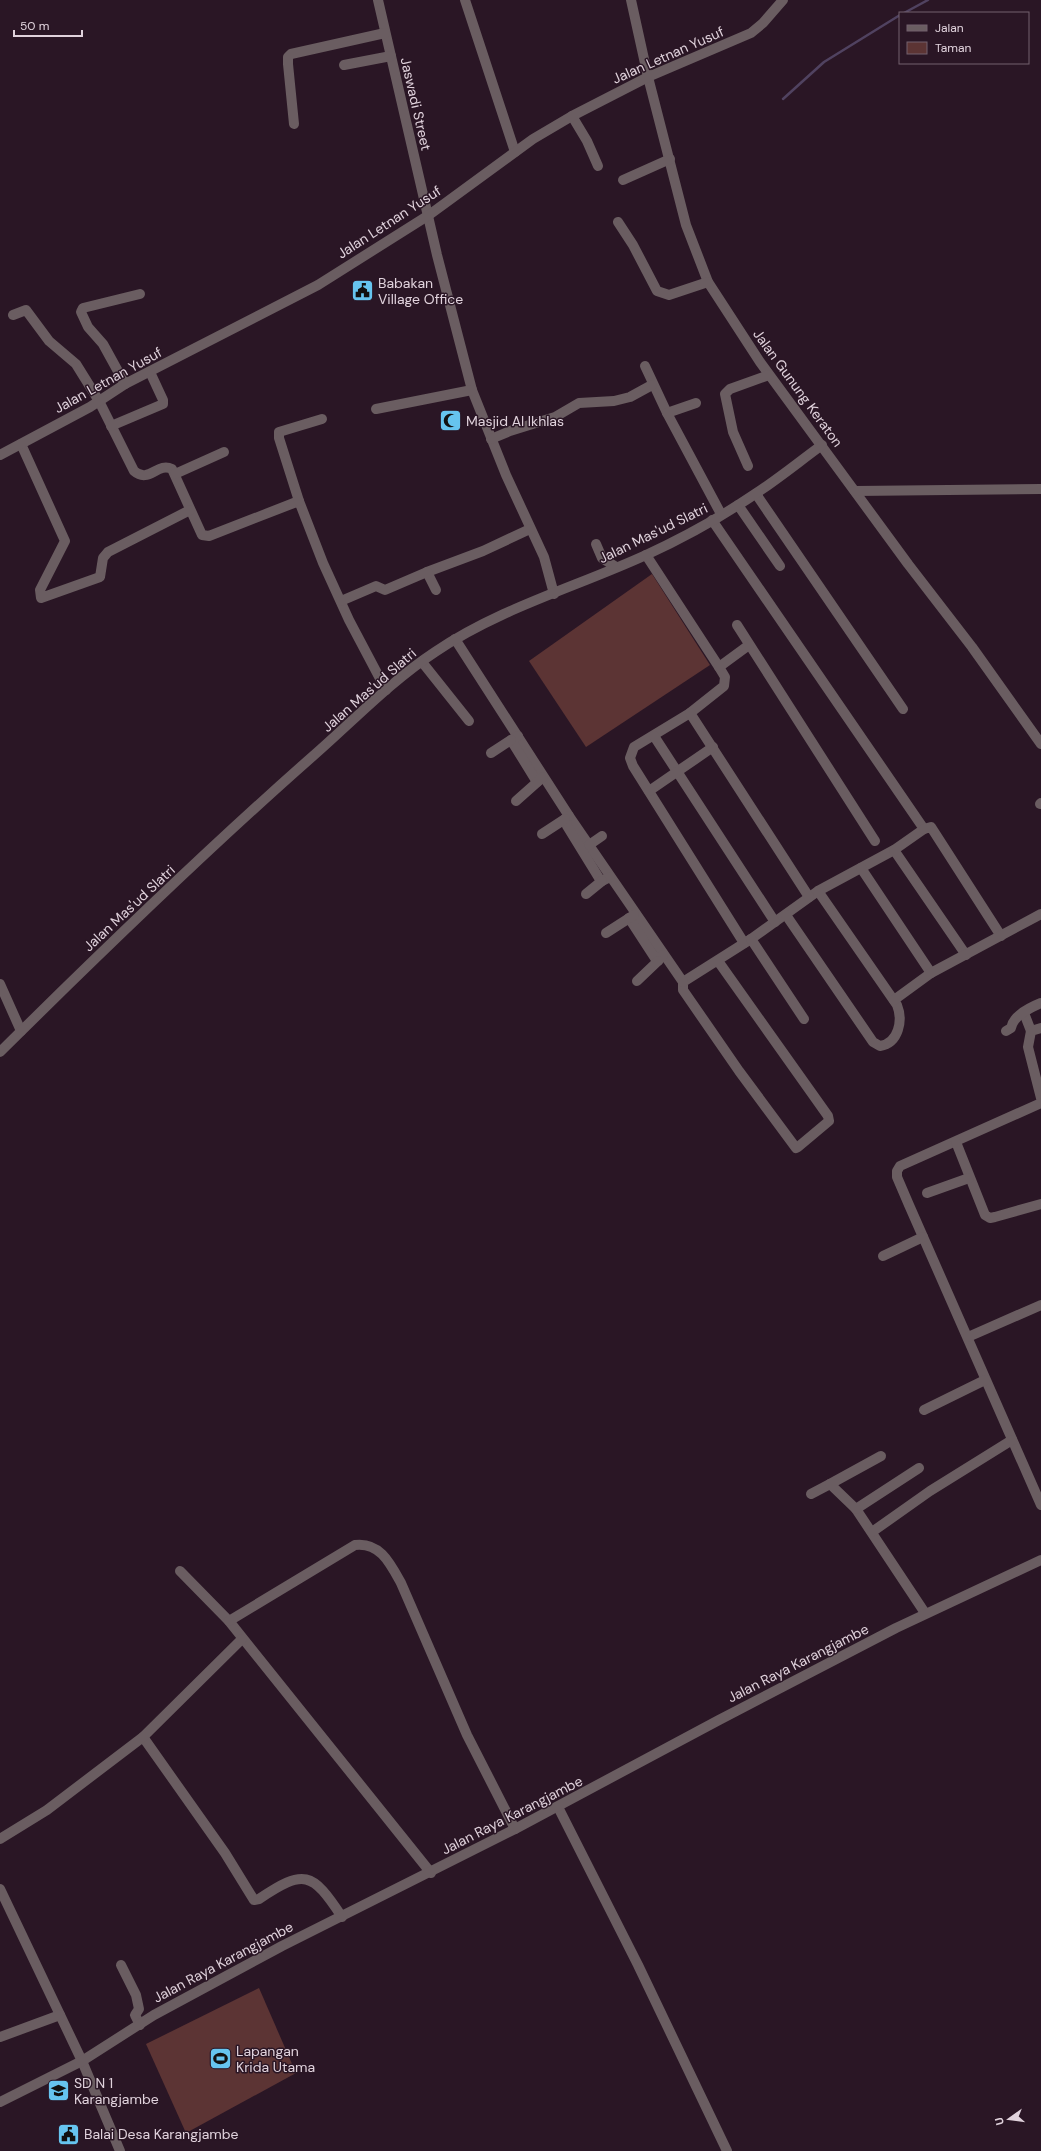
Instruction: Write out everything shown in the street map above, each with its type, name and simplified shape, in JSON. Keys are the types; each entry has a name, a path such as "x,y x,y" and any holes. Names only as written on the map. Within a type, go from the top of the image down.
{"street":[{"name":"Jaswadi Street","path":"378,0 429,215 437,255 472,390 491,439 544,557 554,594"},
{"path":"465,0 515,152"},
{"name":"Jalan Gunung Keraton","path":"631,0 648,77 686,225 708,282 770,375 908,564 972,647 1041,744"},
{"name":"Jalan Letnan Yusuf","path":"0,455 99,401 125,384 318,285 429,215 515,152 572,116 648,77 751,33 763,23 783,0"},
{"path":"294,124 288,64 288,57 291,54 385,33"},
{"path":"344,65 391,56"},
{"path":"572,116 587,141 598,166"},
{"path":"623,180 670,159"},
{"path":"618,222 633,245 657,291 669,295 708,282"},
{"path":"125,384 103,344 88,327 81,312 83,308 140,294"},
{"path":"13,315 22,310 27,311 49,341 76,364 99,401 137,473 146,475 167,467 175,474 202,535 209,536 298,501"},
{"path":"645,366 652,385 721,514"},
{"path":"111,426 163,404 163,400 150,372"},
{"path":"748,466 733,432 725,394 730,390 770,375"},
{"path":"491,439 510,431 555,417 579,403 614,401 630,397 652,385"},
{"path":"376,409 472,390"},
{"path":"667,413 696,403"},
{"path":"322,419 279,432 279,438 298,501 323,563 365,652 386,690"},
{"path":"21,444 65,542 40,590 39,595 41,598 100,576 105,555 190,510"},
{"name":"Jalan Mas'ud Slatri","path":"0,1052 112,942 175,885 236,824 386,690 422,662 455,638 483,622 646,555 712,520 756,494 822,445"},
{"path":"175,474 224,452"},
{"path":"855,491 1041,489"},
{"path":"756,494 904,709"},
{"path":"738,505 780,566"},
{"path":"712,520 924,829"},
{"path":"341,601 376,586 385,590 482,551 530,528"},
{"path":"596,544 602,558 616,567"},
{"path":"646,555 725,677 724,686 690,713 634,747 630,758 649,791 748,941 804,1019"},
{"path":"427,572 436,590"},
{"path":"737,625 875,841"},
{"path":"455,638 514,738 567,817 588,845 606,879"},
{"path":"719,667 749,645"},
{"path":"422,662 469,721"},
{"path":"690,713 809,897"},
{"path":"654,736 775,922"},
{"path":"491,752 514,738"},
{"path":"649,791 712,748"},
{"path":"516,801 541,779"},
{"path":"542,834 567,817"},
{"path":"567,817 570,832 606,879 661,958 683,982 683,990 739,1071 796,1148 829,1122 828,1116 718,961"},
{"path":"683,982 748,941 818,891 894,850 924,829 931,827 1001,936"},
{"path":"588,845 602,836"},
{"path":"894,850 966,955"},
{"path":"861,868 931,973"},
{"path":"586,894 606,879"},
{"path":"786,915 877,1046 882,1046 890,1041 899,1028 899,1009 818,891"},
{"path":"894,1000 931,973 1041,914"},
{"path":"606,933 632,916"},
{"path":"637,981 661,958"},
{"path":"0,984 21,1031"},
{"path":"1006,1031 1011,1028 1012,1022 1016,1018 1041,1003"},
{"path":"1024,1013 1036,1029 1028,1046 1041,1098"},
{"path":"1041,1103 956,1142 926,1153 900,1166 897,1171 897,1178 1041,1505"},
{"path":"956,1142 969,1178 985,1215 990,1218 1041,1204"},
{"path":"927,1193 969,1178"},
{"path":"882,1256 923,1237"},
{"path":"968,1337 1041,1305"},
{"path":"924,1410 985,1380"},
{"path":"872,1532 930,1491 1012,1440"},
{"path":"811,1494 881,1456"},
{"path":"856,1509 919,1468"},
{"path":"830,1484 856,1509 925,1613"},
{"path":"229,1621 355,1545 366,1544 376,1550 388,1560 401,1583 464,1728 515,1829"},
{"name":"Jalan Raya Karangjambe","path":"0,2102 82,2061 140,2025 232,1972 431,1873 558,1807 776,1690 925,1613 1041,1560"},
{"path":"180,1571 229,1621 431,1873"},
{"path":"0,1839 48,1810 143,1738 242,1639"},
{"path":"143,1738 225,1853 254,1900 259,1899 287,1881 299,1878 321,1887 342,1916"},
{"path":"558,1807 638,1965 727,2151"},
{"path":"0,1889 3,1903 82,2061 120,2151"},
{"path":"121,1965 136,1995 139,2009 135,2015 140,2025"},
{"path":"0,2037 60,2015"}],"green space":[{"path":"652,574 710,665 586,747 529,661"},
{"name":"Lapangan Krida Utama","path":"259,1988 296,2073 186,2133 146,2044"}],"waterway":[{"path":"906,12 928,0"},
{"path":"783,99 824,62 899,16"}],"place":[{"name":"Babakan Village Office","path":"362,291"},
{"name":"Masjid Al Ikhlas","path":"451,421"},
{"name":"Lapangan Krida Utama","path":"221,2059"},
{"name":"SD N 1 Karangjambe","path":"59,2091"},
{"name":"Balai Desa Karangjambe","path":"68,2134"}]}
